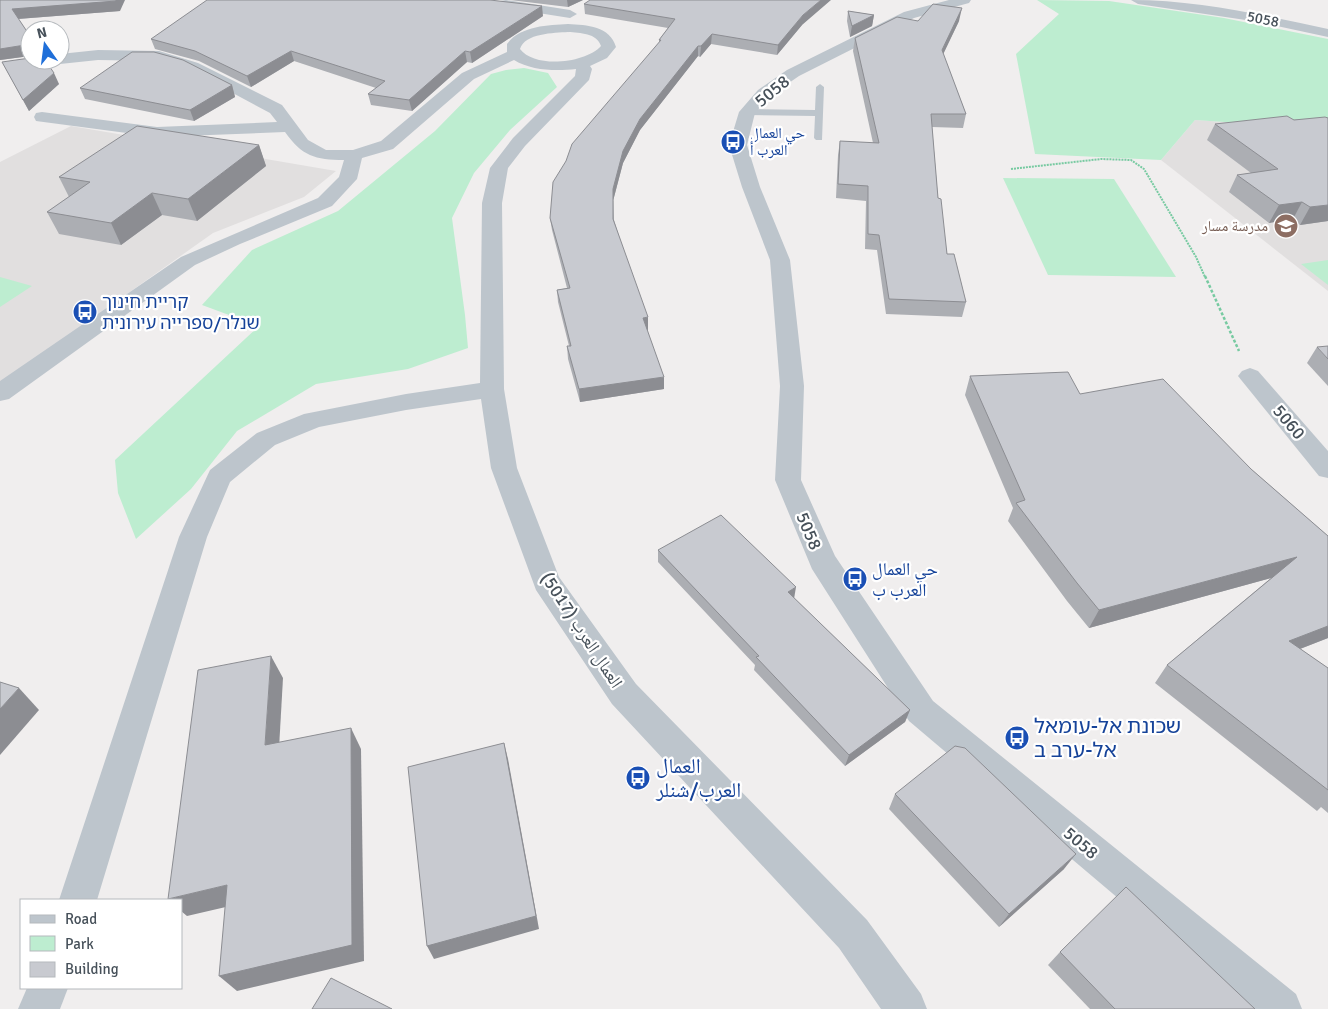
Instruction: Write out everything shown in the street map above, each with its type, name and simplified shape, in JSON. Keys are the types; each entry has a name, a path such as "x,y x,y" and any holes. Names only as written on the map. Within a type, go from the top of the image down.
{"street":[{"name":"5058","path":"964,0 910,15 793,73 764,93 747,112 738,144 751,187 780,260 792,386 788,480 822,561 921,710 1280,1009"},
{"name":"5058","path":"1138,0 1259,18 1328,33"},
{"path":"490,3 569,21 605,38 608,43 606,52 600,57 581,63 557,66 541,65 527,61 515,54 514,44 527,34 552,29 569,21 584,7"},
{"path":"70,58 98,55 159,56 193,66 276,109 302,144 323,155 354,155 387,146 468,76 515,54"},
{"name":"العمال العرب (5017)","path":"581,63 584,69 583,77 519,142 500,168 492,203 492,390 504,468 546,582 624,694 853,934 906,1009"},
{"path":"42,117 157,132 291,127"},
{"path":"0,393 188,261 325,202 348,179 354,155"},
{"name":"5060","path":"1250,376 1328,469"},
{"path":"78,899 193,537 219,477 266,439 313,420 406,402 492,390"},
{"path":"39,1009 48,989"}],"lane":[{"path":"819,138 820,87"},
{"path":"747,112 820,113"}],"path":[{"path":"1011,170 1101,160 1131,160 1144,169 1196,257 1250,376"}],"shaded area":[{"name":"مدرسة مسار","path":"1195,120 1328,129 1328,291 1161,160"},
{"path":"71,126 336,171 304,197 213,233 0,384 0,162"}],"green space":[{"path":"1037,0 1109,1 1224,18 1328,39 1328,129 1195,120 1161,160 1035,154 1016,54 1059,14"},
{"path":"524,68 548,73 557,87 510,130 474,173 452,218 468,348 408,369 316,384 237,431 191,489 136,539 118,493 115,460 259,326 202,305 252,250 338,211 435,131 491,74"},
{"path":"1003,178 1114,179 1176,277 1048,275"},
{"path":"1328,260 1328,285 1301,264"},
{"path":"0,277 32,286 0,307"}],"building":[{"path":"0,0 116,0 12,9 20,21 20,46 0,49"},
{"path":"207,0 490,0 542,6 470,52 465,51 409,100 368,94 385,81 291,51 247,76 195,51 151,39"},
{"path":"590,0 821,0 803,15 778,45 712,34 701,46 698,46 640,119 623,151 613,189 613,219 648,317 643,318 664,377 579,389 567,346 571,346 557,290 570,288 550,218 553,182 566,161 572,144 661,40 659,40 675,19 584,4"},
{"path":"933,4 962,8 942,50 966,114 931,114 938,198 941,199 947,254 954,254 966,302 889,299 879,235 868,234 868,186 838,184 840,141 879,143 855,38 897,17 918,21"},
{"path":"848,11 874,15 852,26"},
{"path":"132,52 154,52 183,60 232,85 190,110 80,88"},
{"path":"20,59 20,70 52,70 54,73 23,100 2,62"},
{"path":"1287,116 1294,120 1328,118 1328,205 1310,207 1302,202 1279,205 1237,175 1278,169 1215,124"},
{"path":"137,126 259,145 188,199 152,193 111,223 47,212 90,182 59,177"},
{"path":"1328,346 1328,359 1317,347"},
{"path":"1068,372 1080,394 1163,379 1251,469 1328,536 1328,626 1289,641 1328,668 1328,790 1167,665 1297,557 1099,610 1016,503 1025,500 970,376"},
{"path":"721,515 796,587 788,592 910,710 849,755 756,657 759,656 658,550"},
{"path":"271,656 265,745 351,728 352,945 219,976 227,885 168,899 198,670"},
{"path":"0,682 19,688 0,709"},
{"path":"504,743 536,916 427,946 408,767"},
{"path":"955,746 965,748 1076,854 1009,914 895,794"},
{"path":"1126,887 1255,1009 1115,1009 1060,952"},
{"path":"331,978 392,1009 312,1009"}],"place":[{"name":"حي العمال العرب أ","path":"733,142"},
{"name":"مدرسة مسار","path":"1286,226"},
{"name":"קריית חינוך שנלר/ספרייה עירונית","path":"85,312"},
{"name":"حي العمال العرب ب","path":"855,579"},
{"name":"שכונת אל-עומאל אל-ערב ב","path":"1017,738"},
{"name":"العمال العرب/شنلر","path":"638,778"}]}
